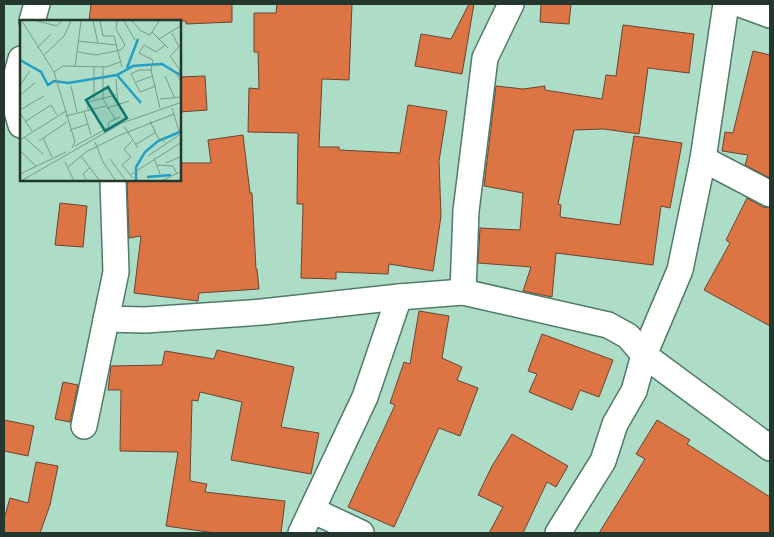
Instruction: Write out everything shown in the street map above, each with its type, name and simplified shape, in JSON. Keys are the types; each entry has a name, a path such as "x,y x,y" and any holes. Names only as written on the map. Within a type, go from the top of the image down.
{"street":[{"path":"32,20 37,4"},
{"path":"463,292 466,211 485,58 511,4"},
{"path":"558,533 603,461 616,424 634,391 644,355 680,270 703,159 726,4"},
{"path":"740,4 770,15"},
{"path":"20,62 14,83 16,109 20,122"},
{"path":"703,159 770,194"},
{"path":"84,426 116,272 112,181"},
{"path":"106,319 145,320 262,312 463,292 608,325 628,336 644,355 770,448"},
{"path":"301,533 365,397 399,297"},
{"path":"312,510 361,533"}],"building":[{"path":"91,4 232,4 232,22 186,24 186,21 181,20 89,20"},
{"path":"277,4 352,4 349,80 322,79 319,147 339,147 339,150 400,153 408,105 447,111 439,161 441,216 433,271 389,264 388,274 336,272 336,279 301,278 303,204 297,204 298,133 248,132 249,88 259,89 258,52 254,52 254,13 276,13"},
{"path":"469,4 474,4 462,74 415,66 421,34 451,39"},
{"path":"541,4 571,4 569,24 540,22"},
{"path":"623,25 694,34 689,73 648,68 639,134 604,129 574,130 558,204 561,205 560,217 620,225 634,136 682,143 670,208 661,206 653,265 556,253 552,297 523,291 531,267 478,263 480,228 520,230 523,193 484,186 496,86 523,89 545,86 545,90 602,99 606,75 616,76"},
{"path":"753,51 770,55 770,178 745,165 748,155 722,151 725,132 733,133"},
{"path":"205,76 207,110 181,112 181,77"},
{"path":"243,135 250,193 252,193 256,269 259,289 199,293 198,301 134,293 141,236 129,238 127,181 181,181 181,163 211,163 208,140"},
{"path":"747,198 763,207 770,208 770,326 704,290 730,243 726,240"},
{"path":"60,203 87,206 83,247 55,245"},
{"path":"419,311 449,316 442,358 462,367 457,380 478,388 460,436 439,428 394,527 348,507 395,405 390,403 404,362 410,364"},
{"path":"542,334 613,360 599,397 580,390 572,410 529,392 537,374 528,371"},
{"path":"217,350 294,367 281,427 319,433 311,474 231,460 242,402 200,392 198,401 192,400 190,481 207,484 205,492 285,501 281,533 215,533 166,526 178,452 120,451 121,390 108,390 111,366 162,365 165,351 214,359"},
{"path":"63,382 78,385 70,422 55,419"},
{"path":"4,420 34,426 28,456 4,451"},
{"path":"657,420 690,440 687,444 770,497 770,533 599,533 645,459 636,454"},
{"path":"512,434 568,466 556,487 547,482 523,533 489,533 503,507 478,495 492,466"},
{"path":"36,462 58,466 50,505 40,533 4,533 4,519 10,498 28,503"}]}
